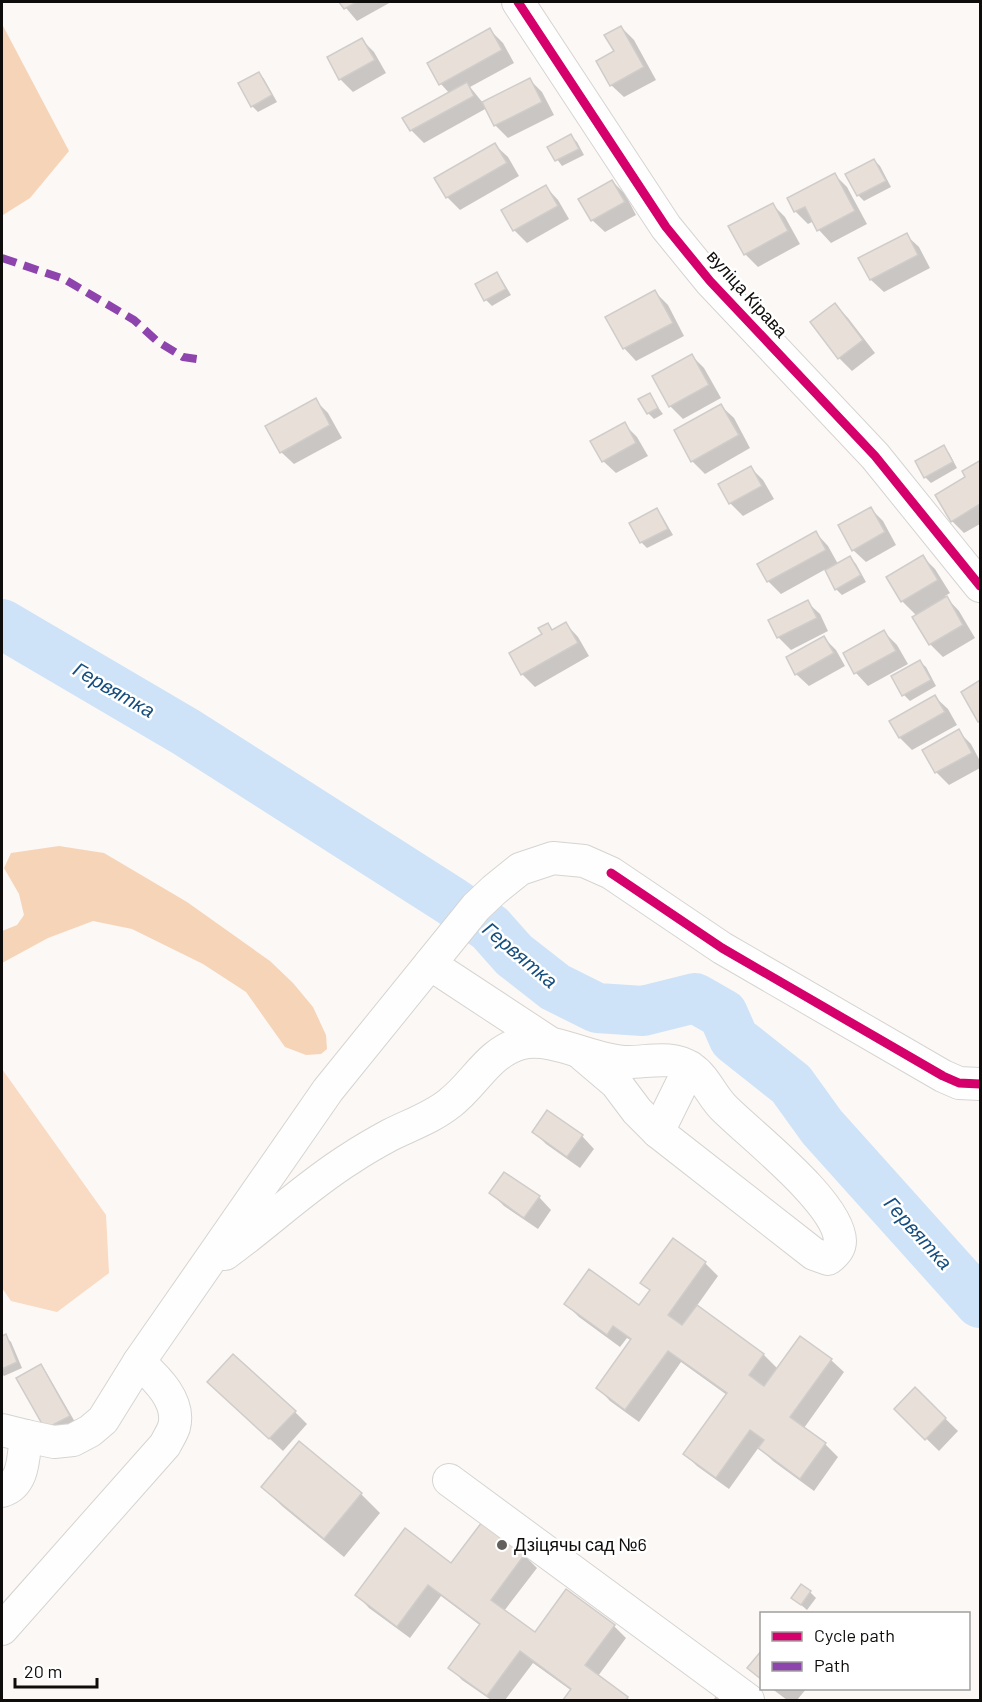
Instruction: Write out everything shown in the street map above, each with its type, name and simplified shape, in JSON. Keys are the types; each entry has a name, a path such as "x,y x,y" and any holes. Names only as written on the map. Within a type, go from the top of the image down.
{"street":[{"name":"вуліца Кірава","path":"518,2 666,227 710,280 875,456 981,586"},
{"path":"2,1491 12,1487 18,1480 14,1433 54,1442 73,1440 90,1431 103,1420 139,1362 328,1090 468,917 494,890 520,869 552,858 584,861 611,873 722,948 943,1076 959,1083 981,1084"},
{"path":"430,964 550,1043 580,1053 627,1062 659,1060 681,1063 690,1067 699,1074 723,1107 806,1184 830,1215 839,1235 838,1250 828,1259 814,1254 658,1132 637,1111 616,1083 580,1053"},
{"path":"205,1269 250,1236 316,1180 388,1136 450,1104 503,1050 524,1043 550,1043"},
{"path":"658,1132 690,1067"},
{"path":"2,1629 165,1445 174,1428 175,1413 169,1397 160,1382 139,1362"},
{"path":"450,1480 748,1701"}],"shaded area":[{"path":"2,24 69,151 30,198 3,215 2,215"},
{"path":"59,846 104,853 187,902 270,961 313,1007 326,1035 327,1049 321,1054 306,1055 285,1047 246,992 203,964 132,929 93,921 48,938 2,963 2,931 17,925 24,915 19,894 4,868 11,853"},
{"path":"2,1069 106,1215 109,1273 57,1312 11,1301 2,1288"}],"building":[{"path":"339,2 357,2 344,9"},
{"path":"621,26 644,67 610,86 596,61 614,51 604,35"},
{"path":"490,28 502,50 439,85 427,63"},
{"path":"362,38 375,60 339,80 327,57"},
{"path":"259,72 272,95 251,107 238,83"},
{"path":"530,78 542,102 494,126 482,102"},
{"path":"467,82 474,96 410,131 402,118"},
{"path":"571,134 579,149 555,161 547,147"},
{"path":"495,143 507,163 446,198 434,178"},
{"path":"874,159 886,181 857,196 845,174"},
{"path":"835,173 855,211 817,231 805,207 794,212 787,198"},
{"path":"612,180 625,202 591,221 578,199"},
{"path":"546,185 558,206 513,231 501,210"},
{"path":"773,203 788,231 744,255 728,226"},
{"path":"907,233 918,255 870,280 858,258"},
{"path":"497,272 506,289 484,301 475,284"},
{"path":"655,290 673,323 623,349 605,317"},
{"path":"835,303 863,340 838,359 810,322"},
{"path":"692,354 709,385 669,407 652,376"},
{"path":"650,393 658,408 647,414 638,399"},
{"path":"316,398 330,425 280,453 265,426"},
{"path":"721,404 739,435 691,462 674,430"},
{"path":"625,422 636,443 602,462 590,441"},
{"path":"944,445 953,462 924,478 915,461"},
{"path":"979,461 980,504 951,522 935,495 965,477 962,471"},
{"path":"751,466 762,486 729,504 718,484"},
{"path":"871,507 885,532 852,551 838,525"},
{"path":"657,508 668,529 640,543 629,523"},
{"path":"816,531 826,550 767,582 757,564"},
{"path":"923,555 938,580 901,602 886,577"},
{"path":"850,556 861,575 835,590 825,570"},
{"path":"947,596 963,625 929,645 912,617"},
{"path":"808,600 817,618 777,638 768,620"},
{"path":"566,622 578,643 521,675 509,653 542,634 538,628 548,623 552,630"},
{"path":"884,630 896,651 854,674 843,653"},
{"path":"824,636 834,653 795,675 786,657"},
{"path":"920,660 931,680 902,696 891,676"},
{"path":"980,680 980,721 978,722 961,692"},
{"path":"935,695 945,712 899,738 889,721"},
{"path":"959,729 972,753 935,773 922,750"},
{"path":"547,1110 583,1135 567,1157 532,1132"},
{"path":"504,1172 540,1196 524,1218 489,1193"},
{"path":"673,1238 706,1262 668,1315 682,1325 697,1305 764,1354 749,1375 764,1386 800,1336 832,1359 790,1417 826,1443 800,1479 758,1448 764,1440 750,1430 716,1478 683,1454 727,1393 668,1351 625,1410 596,1388 631,1339 613,1326 607,1335 564,1304 589,1269 639,1305 650,1290 640,1283"},
{"path":"6,1334 17,1362 2,1369 2,1336"},
{"path":"233,1354 296,1411 269,1439 207,1382"},
{"path":"41,1364 70,1416 45,1429 16,1378"},
{"path":"915,1387 946,1418 925,1440 894,1409"},
{"path":"299,1441 362,1493 324,1539 261,1487"},
{"path":"482,1522 525,1554 491,1600 535,1632 566,1589 615,1625 585,1665 628,1697 626,1700 563,1700 571,1689 520,1651 487,1696 448,1668 480,1624 428,1585 397,1627 355,1595 405,1528 451,1563"},
{"path":"801,1584 811,1591 801,1605 791,1598"},
{"path":"760,1652 760,1678 747,1668"}],"waterway":[{"name":"Гервятка","path":"2,624 186,732 451,901 490,928 514,955 555,987 597,1008 643,1011 695,998 723,1014 734,1039 791,1084 822,1127 980,1303"}],"marked path":[{"path":"2,258 64,279 134,320 157,341 183,357 204,360"}],"cycle path":[{"path":"518,2 666,227 710,281 875,456 980,586"},
{"path":"611,873 722,948 943,1076 959,1083 980,1084"}],"place":[{"name":"Дзіцячы сад №6","path":"502,1545"}]}
